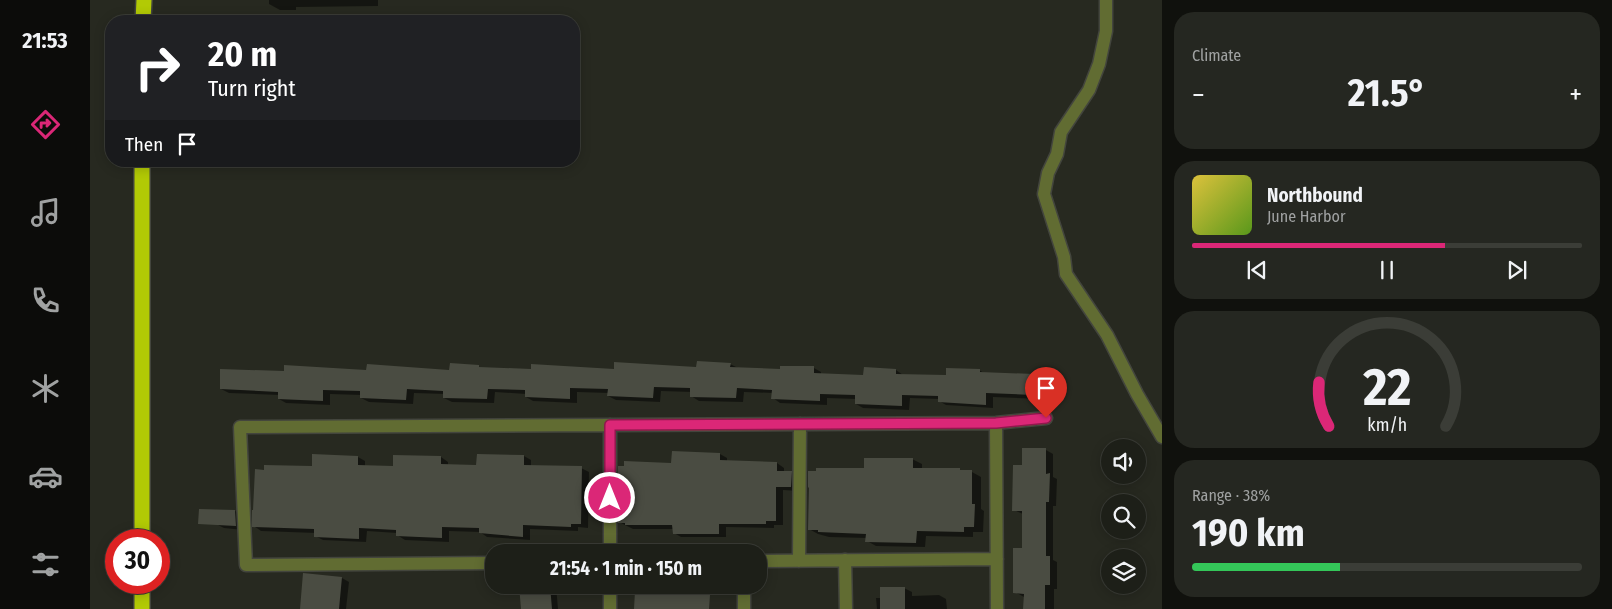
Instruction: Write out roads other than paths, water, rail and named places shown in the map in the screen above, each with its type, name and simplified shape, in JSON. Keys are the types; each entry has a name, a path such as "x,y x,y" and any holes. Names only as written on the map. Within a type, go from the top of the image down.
{"highway":[{"path":"143,15 144,0"},
{"path":"142,167 142,529"},
{"path":"142,594 142,609"}],"street":[{"path":"1106,0 1106,31 1099,64 1090,90 1062,132 1048,174 1044,194 1064,258 1066,274 1107,334 1137,394 1162,437"},
{"path":"485,563 246,566 240,427 996,423 1046,418"},
{"path":"996,423 997,609"},
{"path":"799,561 800,424"},
{"path":"610,425 610,544"},
{"path":"767,561 997,559"},
{"path":"845,560 846,609"},
{"path":"610,594 610,609"},
{"path":"744,594 744,609"}]}
